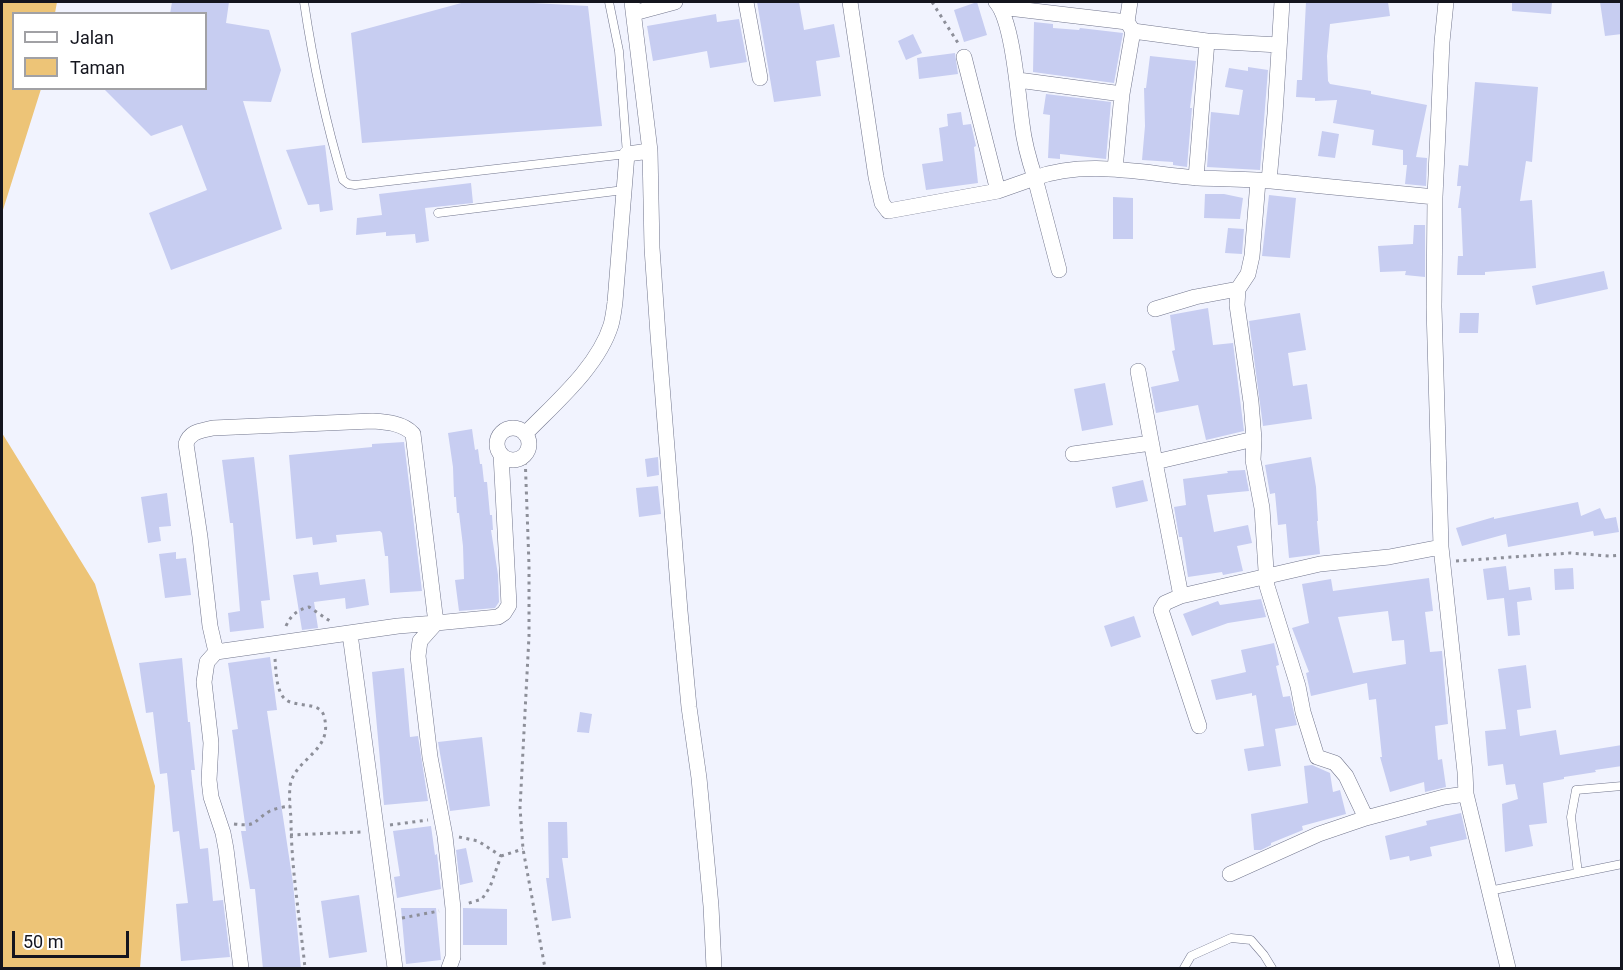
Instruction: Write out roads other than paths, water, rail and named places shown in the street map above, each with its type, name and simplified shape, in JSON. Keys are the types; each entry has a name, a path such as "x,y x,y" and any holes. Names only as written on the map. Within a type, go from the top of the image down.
{"street":[{"path":"675,2 633,7 650,151 652,248 658,335 689,707 699,778 711,906 714,969"},
{"path":"746,2 760,78"},
{"path":"850,2 876,177 882,203 888,211 998,191 1063,170 1116,169 1197,178 1263,181 1435,197"},
{"path":"1116,169 1130,26 1130,2"},
{"path":"1282,2 1275,114 1252,256 1248,274 1238,289 1237,305 1254,439 1253,460 1262,508 1267,586 1317,758 1335,763 1346,776 1365,818"},
{"path":"1446,2 1435,197 1434,307 1442,554 1466,794 1508,969"},
{"path":"1059,270 1025,142 1017,80 998,4 1207,41 1279,45"},
{"path":"1197,178 1207,41"},
{"path":"964,57 998,191"},
{"path":"1017,80 1122,94"},
{"path":"525,434 582,375 607,333 615,302 627,154 650,151"},
{"path":"1155,309 1195,297 1238,289"},
{"path":"1138,371 1181,596"},
{"path":"216,652 210,626 186,444 188,436 213,428 372,421 392,423 412,431 436,623 420,641 418,656 430,757 442,818 453,908 453,957 449,969"},
{"path":"241,969 226,849 211,797 209,780 211,743 204,682 207,662 216,652 498,617 504,613 509,605 501,454 497,442 503,432 514,428 525,434 528,447 525,454 513,460 501,454"},
{"path":"1155,462 1254,439"},
{"path":"1073,454 1151,443"},
{"path":"1199,726 1161,610 1165,603 1181,596 1320,564 1442,554"},
{"path":"350,634 395,969"},
{"path":"1230,874 1319,834 1365,818 1443,797 1466,794"}],"lane":[{"path":"304,2 314,69 327,127 343,180 348,184 627,154 619,51 609,2"},
{"path":"438,213 624,190"},
{"path":"1578,873 1571,817 1576,790 1622,786"},
{"path":"1489,891 1622,864"},
{"path":"1184,969 1191,956 1231,938 1251,940 1272,969"}]}
